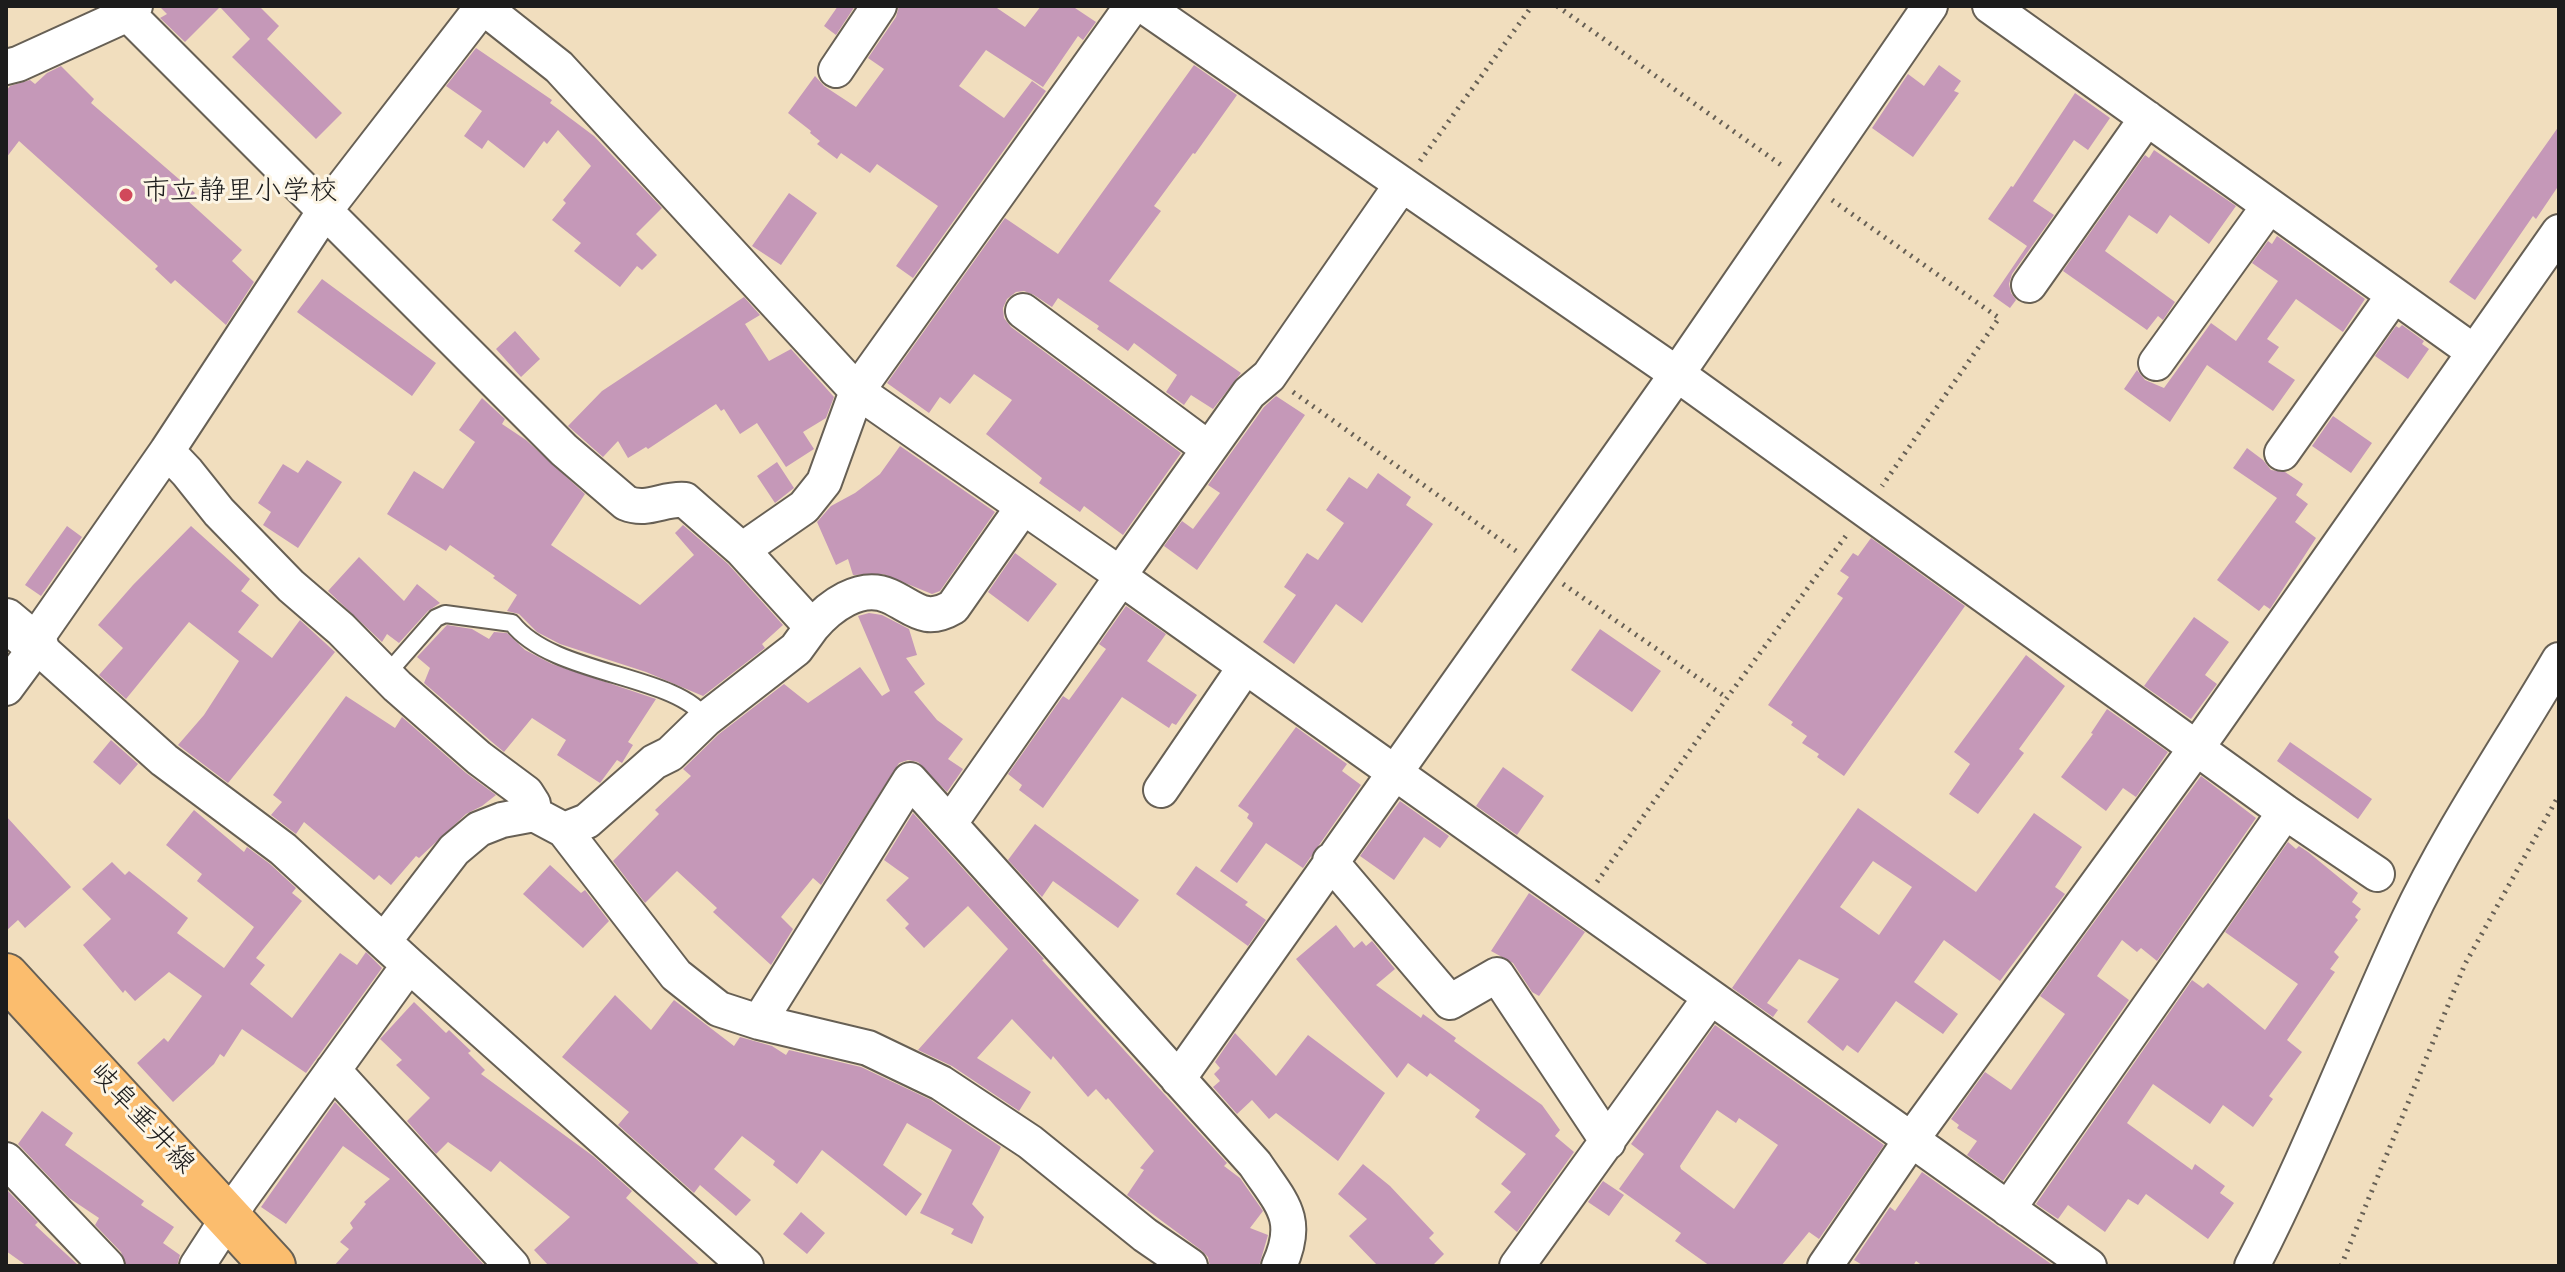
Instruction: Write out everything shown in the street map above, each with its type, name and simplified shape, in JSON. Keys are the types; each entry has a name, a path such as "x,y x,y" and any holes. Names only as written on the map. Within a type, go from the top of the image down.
{"main road":[{"name":"岐阜垂井線","path":"6,976 273,1266"}],"street":[{"path":"6,688 25,636 167,451 326,209 482,6 559,67 857,391 2089,1266"},
{"path":"836,70 879,6"},
{"path":"742,550 804,507 824,482 857,391 1132,6"},
{"path":"1144,6 1677,374 2285,812 2377,874"},
{"path":"1178,1079 1677,374 1930,6"},
{"path":"1990,6 2474,352"},
{"path":"6,67 132,10 564,450 626,503 638,508 685,500 742,550 812,627"},
{"path":"2029,285 2147,118"},
{"path":"950,823 1209,449 1249,393 1269,376 1402,184"},
{"path":"2156,363 2269,206"},
{"path":"1825,1266 1911,1140 2196,747 2559,232"},
{"path":"2282,453 2394,295"},
{"path":"1023,311 1209,449"},
{"path":"167,451 260,554 386,675 479,758 526,793 533,804 534,814"},
{"path":"564,830 587,821 654,762 670,754 706,719 796,649 824,612 843,600 865,593 887,594 912,610 928,615 944,613 953,607 1023,507"},
{"path":"25,636 164,760 283,849 746,1266"},
{"path":"2252,1266 2326,1111 2407,923 2441,856 2559,660"},
{"path":"1161,790 1245,667"},
{"path":"759,1022 910,780 1255,1164 1289,1214 1289,1245 1279,1266"},
{"path":"2008,1209 2285,812"},
{"path":"384,941 454,850 479,829 502,820 534,814 564,830 676,975 719,1009 759,1022 868,1048 941,1083 1030,1142 1145,1235 1190,1266"},
{"path":"1330,861 1450,1002 1497,975 1608,1142"},
{"path":"197,1266 409,965"},
{"path":"1517,1266 1710,998"},
{"path":"333,1070 512,1266"},
{"path":"6,1160 107,1266"}],"lane":[{"path":"386,675 436,618 445,614 486,619 512,623 519,631 560,655 678,696 701,711 706,719"}],"path":[{"path":"1402,184 1532,6"},
{"path":"1269,376 1727,698"},
{"path":"2341,1266 2465,964 2559,795"}],"building":[{"path":"159,6 259,6 279,26 267,39 342,113 316,139 232,57 250,39 220,7 185,42 160,18 167,14"},
{"path":"838,6 855,6 836,35 824,26"},
{"path":"899,6 994,6 1025,27 1041,6 1072,6 1096,22 1083,40 1078,36 1043,87 986,50 959,86 1004,118 1032,81 1046,91 913,278 896,266 938,206 877,164 870,173 841,153 837,159 817,144 820,141 811,131 788,113 815,76 824,86 856,107 884,69 868,58 896,17"},
{"path":"476,48 552,100 550,103 594,136 662,208 636,234 657,255 642,270 637,266 620,287 574,251 581,243 552,220 566,203 563,200 591,166 558,130 547,144 544,141 524,168 488,140 482,149 464,136 482,111 446,86"},
{"path":"1194,65 1237,95 1154,206 1161,211 1109,281 1241,373 1213,409 1191,395 1184,405 1166,392 1177,375 1134,343 1128,351 1097,329 1099,326 1058,298 1052,307 1034,295 1016,292 1007,299 1003,308 1004,318 1011,327 1181,453 1123,535 1084,506 1080,512 1039,483 1042,478 986,434 1012,400 974,374 950,404 940,397 929,413 887,383 1005,218 1058,254"},
{"path":"1939,65 1961,81 1954,91 1959,93 1913,157 1872,128 1908,74 1924,86"},
{"path":"61,66 94,99 91,103 195,193 188,201 242,250 232,261 254,282 226,325 175,280 171,284 155,269 158,266 19,141 6,158 6,91 10,86 30,80 35,84"},
{"path":"2075,93 2110,118 2088,150 2074,140 2033,201 2054,215 2012,274 2009,284 2016,300 2010,308 1993,296 2027,246 1988,219"},
{"path":"2559,126 2559,185 2536,219 2533,216 2475,300 2449,282"},
{"path":"2154,150 2236,206 2209,244 2170,215 2157,234 2129,215 2105,251 2175,302 2163,320 2158,316 2147,330 2063,271 2145,155 2149,158"},
{"path":"789,193 817,213 781,265 752,246"},
{"path":"2277,236 2365,299 2343,332 2296,299 2267,339 2279,347 2268,362 2295,380 2273,411 2207,365 2170,422 2124,389 2137,370 2145,380 2164,388 2211,323 2236,341 2278,281 2252,263 2268,241 2272,244"},
{"path":"322,279 436,363 412,396 297,312"},
{"path":"744,297 760,315 745,324 769,361 791,349 834,397 826,418 803,432 814,449 786,467 757,423 740,434 724,409 721,411 716,404 648,449 646,447 628,458 618,441 603,457 568,426 602,391"},
{"path":"2402,325 2424,341 2422,344 2429,349 2408,379 2375,356 2396,326 2399,328"},
{"path":"515,331 540,359 521,377 496,349"},
{"path":"1276,396 1305,415 1197,570 1164,546 1182,521 1193,529 1220,493 1208,485 1264,407"},
{"path":"482,398 505,419 502,424 526,440 585,494 551,545 640,605 694,555 675,533 683,525 728,564 783,625 762,644 765,648 703,696 646,672 560,644 537,632 519,614 507,611 517,595 493,578 495,576 450,545 446,551 387,514 414,471 443,489 475,442 459,430"},
{"path":"2333,416 2372,443 2351,473 2312,446"},
{"path":"900,446 995,512 940,591 932,594 883,574 853,575 848,559 836,565 817,522 831,506 880,474"},
{"path":"2247,448 2271,470 2285,472 2303,484 2296,495 2308,504 2295,522 2316,538 2270,609 2264,605 2259,611 2217,580 2277,498 2233,468"},
{"path":"307,460 342,482 298,548 263,525 271,512 258,503 283,464 298,473"},
{"path":"777,462 794,488 775,503 757,476"},
{"path":"1378,473 1411,497 1406,505 1433,524 1362,623 1336,604 1294,664 1263,642 1296,595 1284,587 1307,553 1318,560 1344,523 1326,510 1349,477 1367,489"},
{"path":"67,526 82,537 41,596 25,585"},
{"path":"191,526 250,579 241,591 259,605 238,632 272,658 300,620 335,652 228,783 178,745 204,715 239,661 189,622 126,699 99,675 123,648 98,625"},
{"path":"1871,538 1965,606 1844,776 1802,743 1807,736 1791,725 1793,722 1768,705 1843,598 1837,594 1849,577 1840,571 1853,553 1858,556"},
{"path":"1015,553 1057,584 1028,622 988,592"},
{"path":"359,557 404,601 417,584 440,603 428,611 399,643 387,634 382,642 328,591"},
{"path":"1126,606 1166,634 1147,661 1197,695 1176,725 1172,723 1169,728 1122,697 1043,808 1019,790 1022,785 1008,774 1063,696 1069,700 1106,649 1099,644"},
{"path":"869,613 882,615 909,629 917,655 906,658 925,684 914,692 937,720 963,739 948,759 963,769 947,792 918,762 908,760 899,763 821,885 813,878 781,917 793,929 771,965 713,912 717,908 677,871 645,903 613,861 659,814 655,810 691,776 683,769 719,734 784,684 808,703 860,667 882,696 890,691 858,616"},
{"path":"2194,617 2229,642 2205,675 2217,684 2191,719 2144,686"},
{"path":"447,625 472,629 489,639 494,632 507,633 525,650 552,664 656,699 628,742 633,745 622,763 617,760 600,783 557,755 566,740 532,718 504,752 424,683 430,668 417,657"},
{"path":"1600,629 1661,671 1632,712 1571,670"},
{"path":"2026,655 2065,686 2019,749 2024,753 1978,814 1949,794 1970,764 1954,752"},
{"path":"346,696 395,728 402,717 496,795 466,814 419,858 416,856 391,885 379,875 374,880 304,822 296,834 271,815 282,802 273,795"},
{"path":"2107,709 2168,752 2136,797 2123,788 2106,811 2061,777 2093,734"},
{"path":"1296,727 1347,764 1342,771 1361,785 1303,868 1266,843 1237,883 1220,871 1253,823 1247,818 1249,814 1238,806"},
{"path":"111,740 138,764 120,785 93,762"},
{"path":"2290,742 2372,799 2358,819 2277,761"},
{"path":"1503,767 1544,796 1517,835 1476,806"},
{"path":"2201,776 2256,818 2157,961 2141,948 2137,952 2122,940 2097,976 2129,1000 2003,1181 1967,1155 1977,1141 1957,1128 1959,1125 1951,1119 1985,1072 2011,1090 2065,1014 2040,996"},
{"path":"1400,801 1449,836 1440,848 1424,837 1394,880 1360,856"},
{"path":"1858,808 1976,892 2034,813 2082,847 2055,887 2065,894 2000,981 1944,940 1914,982 1958,1014 1943,1034 1896,1001 1858,1053 1847,1045 1843,1051 1807,1022 1839,979 1799,959 1767,1003 1778,1010 1773,1017 1732,988","holes":["1873,861 1912,887 1879,935 1840,907"]},
{"path":"194,810 244,852 247,847 270,864 296,888 292,893 302,901 256,958 265,965 250,984 292,1018 340,953 357,965 366,952 382,968 306,1073 242,1029 224,1057 220,1054 214,1064 173,1102 137,1063 164,1038 168,1042 202,996 169,972 135,1001 125,990 123,993 83,945 111,919 82,889 112,862 125,875 129,871 188,918 177,933 224,968 254,927 197,881 202,874 166,845"},
{"path":"913,813 1227,1163 1224,1166 1240,1178 1263,1211 1250,1228 1268,1235 1259,1266 1210,1266 1208,1257 1201,1250 1127,1195 1144,1170 1140,1168 1154,1151 1108,1098 1106,1100 1096,1089 1088,1097 1053,1056 1051,1060 1012,1019 977,1058 1031,1092 1019,1111 952,1066 918,1050 1008,949 968,906 924,948 905,928 909,924 886,900 909,878 884,860"},
{"path":"6,816 71,887 25,928 18,920 6,931"},
{"path":"1035,824 1139,900 1118,928 1053,881 1042,897 1008,860"},
{"path":"2288,842 2296,849 2299,846 2308,852 2358,893 2352,902 2361,909 2355,917 2358,920 2334,952 2339,957 2330,969 2335,972 2287,1040 2302,1052 2269,1096 2273,1099 2253,1127 2223,1105 2210,1124 2153,1084 2127,1123 2192,1170 2195,1164 2225,1186 2220,1193 2234,1203 2208,1239 2146,1194 2138,1205 2128,1199 2105,1232 2068,1205 2058,1219 2036,1204 2192,980 2203,988 2208,983 2265,1030 2298,984 2225,932"},
{"path":"550,865 581,893 585,890 609,921 583,948 523,894"},
{"path":"1196,866 1248,902 1245,905 1266,920 1248,946 1176,894"},
{"path":"1529,893 1585,932 1539,996 1532,992 1513,963 1491,951"},
{"path":"1336,925 1354,948 1362,941 1366,946 1372,941 1395,969 1376,985 1421,1018 1423,1014 1456,1038 1454,1041 1542,1105 1560,1130 1555,1136 1574,1152 1517,1232 1494,1212 1511,1192 1501,1184 1526,1154 1475,1117 1480,1110 1430,1073 1427,1077 1408,1063 1397,1078 1296,959"},
{"path":"615,995 651,1030 674,1000 734,1046 740,1037 772,1046 786,1055 789,1050 861,1067 931,1100 1001,1147 972,1204 984,1217 972,1244 951,1234 954,1229 920,1213 952,1150 907,1123 883,1165 922,1194 906,1216 822,1150 797,1184 773,1165 775,1161 742,1136 714,1169 751,1200 736,1216 700,1185 694,1193 618,1125 629,1112 562,1057"},
{"path":"414,1002 446,1033 449,1030 471,1051 468,1053 485,1070 481,1074 593,1156 632,1191 626,1198 701,1266 549,1266 534,1250 570,1217 500,1161 491,1172 448,1142 436,1154 407,1121 430,1098 396,1065 402,1060 380,1039"},
{"path":"1715,1025 1884,1145 1819,1239 1809,1232 1781,1266 1710,1266 1675,1241 1681,1233 1619,1189 1644,1154 1631,1144","holes":["1717,1110 1736,1123 1739,1118 1778,1145 1734,1209 1680,1166"]},
{"path":"1235,1033 1276,1076 1308,1035 1385,1093 1338,1161 1276,1113 1269,1119 1252,1100 1237,1114 1213,1087 1220,1081 1214,1074 1220,1068 1215,1062"},
{"path":"335,1102 485,1266 334,1266 349,1249 340,1242 353,1228 350,1223 366,1204 364,1202 390,1179 343,1146 286,1224 261,1207"},
{"path":"42,1111 73,1133 65,1145 144,1201 141,1205 174,1227 163,1243 180,1255 177,1266 126,1266 121,1252 95,1225 99,1218 69,1198 18,1144"},
{"path":"1363,1164 1390,1186 1434,1233 1429,1238 1444,1254 1432,1266 1378,1266 1349,1236 1367,1219 1338,1194"},
{"path":"1922,1172 2054,1266 1923,1266 1916,1261 1913,1266 1864,1266 1854,1260 1890,1207 1895,1211"},
{"path":"1603,1181 1624,1195 1609,1216 1588,1202"},
{"path":"6,1189 38,1222 35,1225 79,1266 27,1266 6,1251"},
{"path":"801,1212 825,1233 807,1254 783,1234"}],"place":[{"name":"市立静里小学校","path":"126,195"}]}
